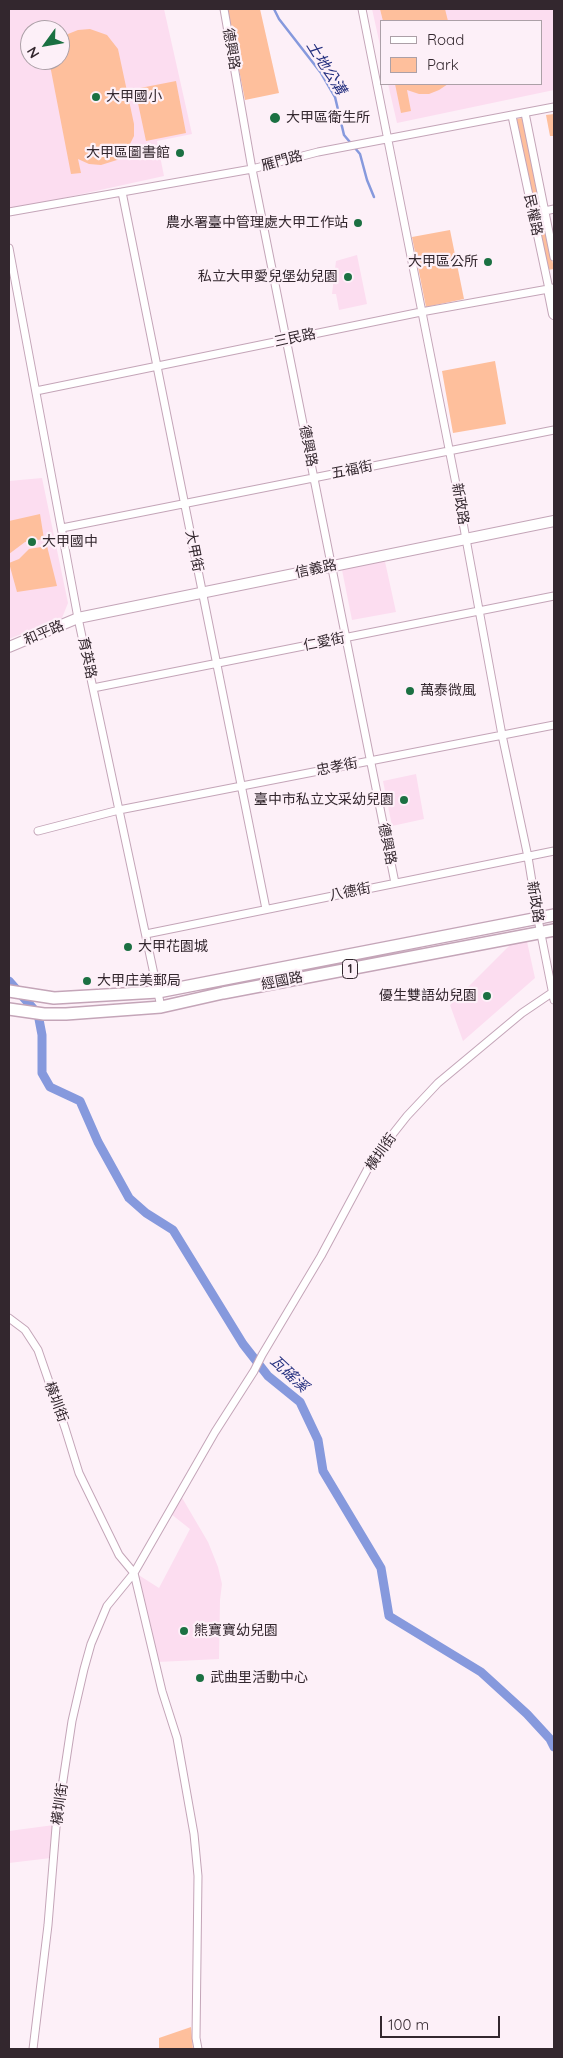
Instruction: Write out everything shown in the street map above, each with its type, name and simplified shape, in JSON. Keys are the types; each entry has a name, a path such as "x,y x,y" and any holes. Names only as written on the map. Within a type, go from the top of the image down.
{"main road":[{"name":"經國路","path":"9,991 60,998 158,992 554,915"},
{"name":"經國路","path":"9,1009 44,1014 161,1007 223,993 554,930"}],"street":[{"name":"德興路","path":"224,9 252,169 395,883"},
{"name":"新政路","path":"362,9 466,538 502,735 528,857 540,933 553,996"},
{"name":"雁門路","path":"9,212 252,169 318,152 554,107"},
{"name":"民權路","path":"525,113 554,257"},
{"name":"民權路","path":"512,116 531,205 552,288 554,314"},
{"name":"大甲街","path":"122,192 266,909"},
{"path":"531,205 544,205 554,209"},
{"name":"育英路","path":"9,248 78,618 161,1007"},
{"name":"三民路","path":"36,391 422,312 552,288"},
{"name":"五福街","path":"62,528 554,430"},
{"name":"信義路","path":"78,618 554,521"},
{"name":"仁愛街","path":"93,688 554,596"},
{"name":"和平路","path":"9,647 78,618"},
{"name":"忠孝街","path":"38,832 119,810 554,725"},
{"name":"八德街","path":"146,934 554,851"},
{"name":"橫圳街","path":"33,2049 48,1925 56,1827 72,1721 94,1636 107,1606 134,1574 321,1256 374,1160 407,1116 438,1083 522,1013 553,996"},
{"name":"橫圳街","path":"9,1318 26,1330 38,1350 79,1473 119,1555 134,1574 162,1691 177,1738 194,1834 198,1876 196,2038 198,2049"}],"shaded area":[{"name":"大甲國小","path":"9,9 164,9 192,134 157,141 164,176 9,210"},
{"path":"372,9 554,9 554,90 397,123 388,85 543,85 543,20 380,20 380,45"},
{"name":"私立大甲愛兒堡幼兒園","path":"357,255 367,304 339,310 336,294 332,294 336,261"},
{"name":"大甲國中","path":"42,478 68,603 62,618 9,639 9,481"},
{"path":"384,557 396,612 352,620 341,565"},
{"name":"臺中市私立文采幼兒園","path":"416,774 424,819 392,826 383,781"},
{"name":"優生雙語幼兒園","path":"526,937 535,978 463,1041 450,1005 516,939"},
{"path":"181,1496 208,1542 218,1567 222,1584 219,1659 158,1662 137,1574 159,1588 190,1529 171,1514"},
{"path":"54,1825 51,1858 9,1863 9,1831"}],"green space":[{"path":"227,9 260,9 279,93 245,100"},
{"path":"380,9 445,9 448,20 383,20"},
{"path":"90,29 107,35 118,49 134,124 134,136 126,152 117,160 101,165 89,164 78,159 81,173 71,174 51,70 70,70 70,33"},
{"path":"176,81 186,133 146,141 135,89"},
{"path":"395,85 446,85 429,94 419,94 407,90 411,111 401,113"},
{"path":"554,114 554,136 550,136 546,115"},
{"path":"522,118 539,196 531,197 515,119"},
{"path":"543,212 554,269 547,270 535,213"},
{"path":"450,230 464,299 426,307 412,237"},
{"path":"495,361 506,424 453,433 442,371"},
{"path":"40,514 44,539 25,542 9,554 9,521"},
{"path":"47,546 57,586 17,592 9,563 19,559 29,549"},
{"path":"191,2027 193,2049 159,2049 159,2038"}],"waterway":[{"name":"土地公溝","path":"274,9 279,19 321,73 335,97 344,135 360,154 374,197"},
{"name":"瓦磘溪","path":"9,981 38,1014 42,1035 42,1073 50,1087 80,1101 98,1142 129,1198 146,1213 173,1230 243,1344 268,1376 300,1402 318,1440 323,1471 381,1568 389,1616 481,1672 527,1714 550,1739 554,1747"}],"place":[{"name":"大甲國小","path":"96,97"},
{"name":"大甲區衛生所","path":"275,118"},
{"name":"大甲區圖書館","path":"180,153"},
{"name":"農水署臺中管理處大甲工作站","path":"358,223"},
{"name":"大甲區公所","path":"488,262"},
{"name":"私立大甲愛兒堡幼兒園","path":"348,277"},
{"name":"大甲國中","path":"32,542"},
{"name":"萬泰微風","path":"410,691"},
{"name":"臺中市私立文采幼兒園","path":"404,800"},
{"name":"大甲花園城","path":"128,947"},
{"name":"大甲庄美郵局","path":"87,981"},
{"name":"優生雙語幼兒園","path":"487,996"},
{"name":"熊寶寶幼兒園","path":"184,1631"},
{"name":"武曲里活動中心","path":"200,1678"}]}
